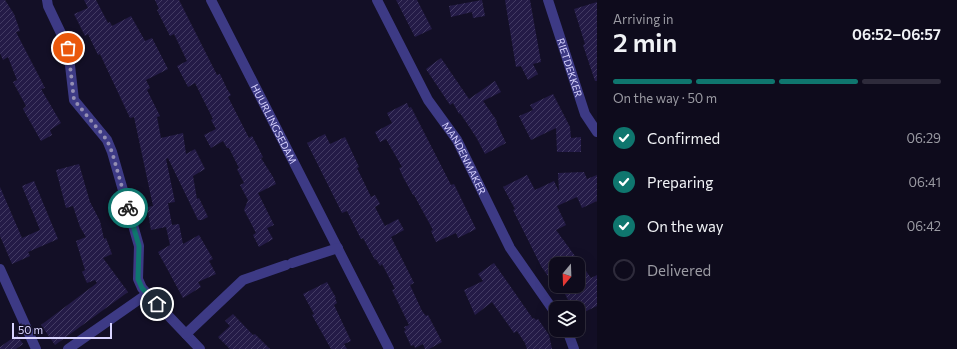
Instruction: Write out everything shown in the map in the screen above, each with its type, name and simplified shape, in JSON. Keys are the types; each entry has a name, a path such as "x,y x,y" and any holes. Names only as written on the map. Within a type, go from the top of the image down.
{"street":[{"path":"47,0 48,6 68,48 74,100 107,140 112,152 139,246 138,279 142,288 147,294 186,334 197,348"},
{"name":"HUURLINGSEDAM","path":"211,0 389,349"},
{"name":"MANDENMAKER","path":"377,0 428,100 457,140 510,248 549,304"},
{"name":"RIETDEKKER","path":"548,0 585,114 597,132"},
{"path":"186,334 243,280 338,248"},
{"path":"0,269 36,349"},
{"path":"68,349 147,294"},
{"path":"570,337 574,349"}],"building":[{"path":"0,0 5,0 14,14 20,31 16,32 45,88 41,89 61,123 50,130 52,135 41,141 23,109 26,106 13,82 17,80 8,57 3,60 0,53"},
{"path":"84,0 96,0 108,23 110,22 112,26 131,16 145,41 152,38 168,69 146,80 150,88 147,90 160,116 157,117 161,138 183,133 186,154 195,149 205,169 193,176 197,199 199,198 208,217 198,220 168,158 166,159 175,202 168,203 172,225 179,224 183,244 199,235 213,259 209,261 216,274 198,282 201,287 183,298 158,252 170,245 166,227 151,230 147,207 153,206 134,117 130,118 100,54 98,55 88,34 85,36 74,14 88,8"},
{"path":"155,0 179,0 217,75 220,74 231,95 228,97 249,138 252,136 263,157 261,158 276,184 258,193 274,225 267,228 273,239 259,247 253,235 256,233 244,210 248,200 240,185 244,183 237,169 239,168 229,148 227,148 223,141 211,148 204,135 216,129 211,120 213,119 195,83 188,87 177,66 187,61 174,34 170,36 157,10 159,9"},
{"path":"396,0 417,0 432,29 415,37"},
{"path":"482,0 485,16 473,18 472,12 451,17 449,6"},
{"path":"505,0 530,0 541,62 533,64 538,74 528,80 521,66 516,67"},
{"path":"597,2 597,81 595,81 583,45 585,44 574,9"},
{"path":"441,58 469,99 495,81 501,92 483,101 497,121 496,122 506,143 485,154 460,113 459,114 453,103 450,105 426,69"},
{"path":"553,94 570,127 571,138 581,137 581,152 557,152 556,128 531,140 519,116 533,110 530,105"},
{"path":"407,103 409,108 411,107 451,185 454,184 476,229 458,238 456,233 436,242 431,231 433,230 403,177 399,168 402,167 386,139 380,142 375,132 392,123 387,113"},
{"path":"325,134 330,144 345,137 359,167 357,168 371,197 375,195 380,204 375,207 385,226 398,219 404,230 391,237 414,283 410,285 422,311 426,316 428,315 442,342 429,349 425,349 423,344 415,348 414,345 411,346 404,331 406,330 404,327 409,325 392,290 395,289 382,264 380,266 363,238 361,239 347,211 342,213 307,143"},
{"path":"79,164 90,202 100,221 104,239 106,238 112,254 103,258 128,292 55,345 41,325 97,283 95,280 87,283 82,272 85,270 76,241 86,237 80,227 73,206 66,208 56,170"},
{"path":"584,172 587,179 597,175 597,201 582,208 577,197 557,206 566,225 556,230 576,257 549,257 549,278 541,266 513,210 515,209 503,187 527,175 535,190 554,181 559,192 558,173"},
{"path":"34,181 58,239 28,252 30,256 12,264 0,236 0,187 22,238 40,230 22,186"},
{"path":"494,263 533,319 538,319 549,335 552,349 527,349 517,331 514,333 492,302 475,315 464,290 483,281 478,274"},
{"path":"585,270 591,278 597,275 597,306 585,312 585,301 568,301 564,293 585,293"},
{"path":"327,282 336,298 337,303 334,305 351,341 344,344 347,349 331,349 312,315 314,314 303,294"},
{"path":"233,314 253,335 255,334 270,349 230,349 218,337 230,326 225,321"},
{"path":"17,335 23,344 16,349 0,349 0,347"}],"way so far":[{"path":"68,48 74,100 107,140 112,152 128,208"}],"route":[{"path":"128,208 139,246 138,279 142,288 157,304"}]}
